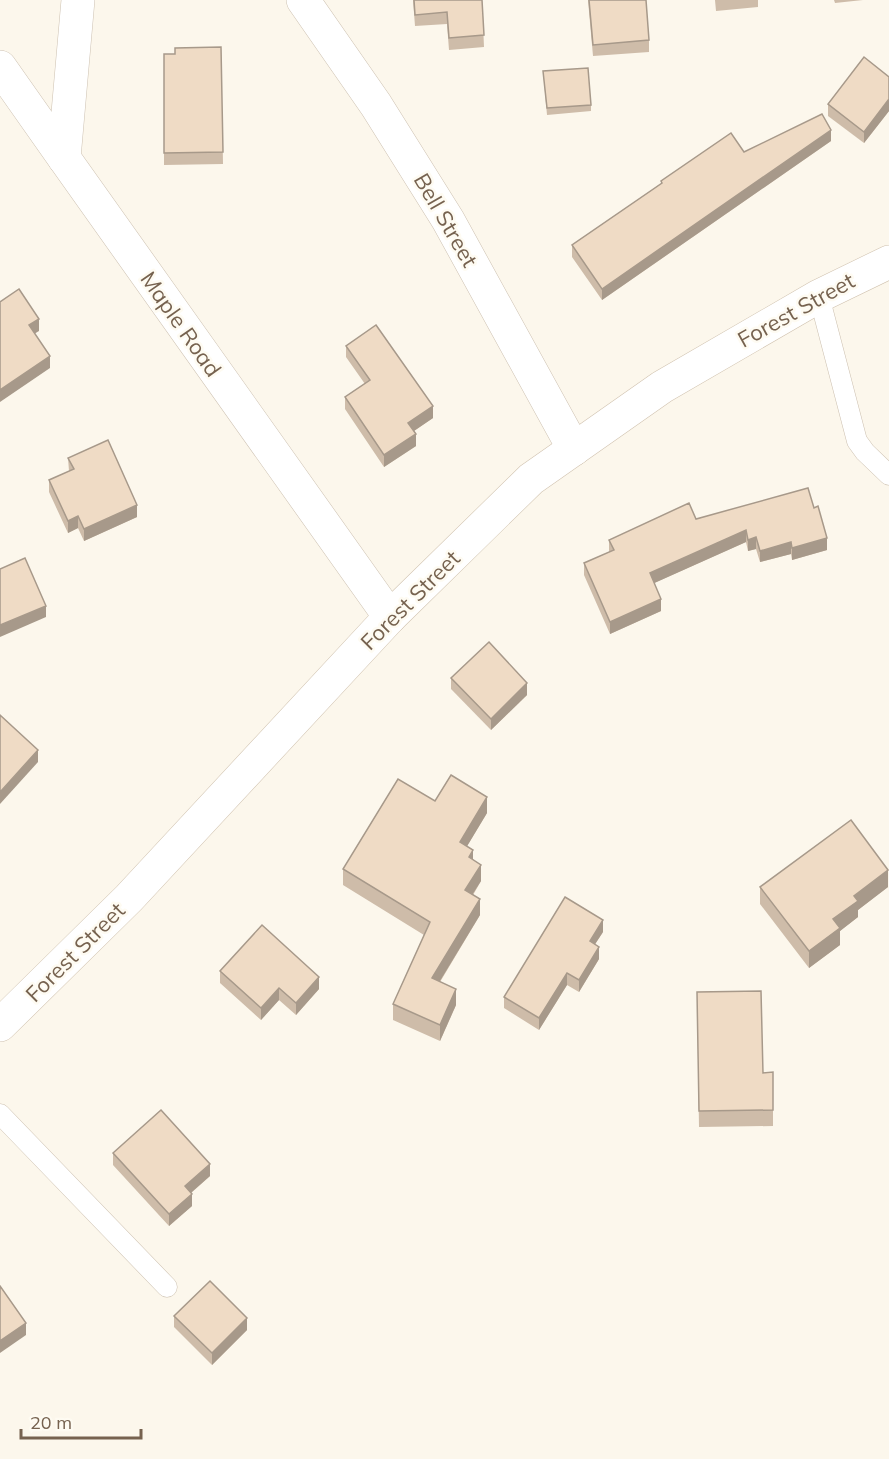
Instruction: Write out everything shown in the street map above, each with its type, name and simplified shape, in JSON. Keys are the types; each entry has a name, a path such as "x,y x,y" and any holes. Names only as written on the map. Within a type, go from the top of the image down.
{"street":[{"path":"64,158 78,0"},
{"name":"Bell Street","path":"303,0 376,105 448,220 574,449"},
{"name":"Maple Road","path":"0,67 390,617"},
{"name":"Forest Street","path":"0,1025 129,898 390,617 531,479 662,387 819,296 889,262"}],"lane":[{"path":"819,296 857,441 889,475"},
{"path":"0,1114 167,1287"}],"building":[{"path":"414,0 482,0 484,35 449,38 447,12 415,15"},
{"path":"589,0 646,0 649,40 593,45"},
{"path":"221,47 223,152 164,153 164,54 175,54 175,48"},
{"path":"864,57 889,77 889,99 864,132 828,104"},
{"path":"588,68 591,105 547,108 543,71"},
{"path":"822,114 831,130 602,289 572,245 731,133 744,152"},
{"path":"19,289 39,319 29,325 50,356 0,390 0,302"},
{"path":"376,325 433,406 408,423 416,434 384,455 345,397 370,380 346,346"},
{"path":"108,440 137,505 84,529 78,516 68,521 49,480 74,469 68,458"},
{"path":"808,488 814,508 818,506 827,538 792,548 791,542 760,551 756,537 748,540 746,530 650,573 661,599 610,622 584,563 614,550 609,540 689,503 696,519"},
{"path":"25,558 46,606 0,625 0,569"},
{"path":"489,642 527,683 491,719 451,678"},
{"path":"0,715 38,750 0,792"},
{"path":"451,775 487,797 460,842 473,850 469,857 481,865 465,890 480,899 432,978 456,989 440,1025 393,1004 430,922 343,869 398,779 435,801"},
{"path":"851,820 888,870 854,896 858,901 833,919 840,928 809,951 760,887"},
{"path":"565,897 603,920 590,941 599,947 579,980 567,973 539,1018 504,997"},
{"path":"262,925 319,977 296,1003 279,988 261,1008 220,971"},
{"path":"761,991 763,1073 773,1072 773,1110 699,1111 697,992"},
{"path":"161,1110 210,1164 185,1186 192,1194 169,1214 113,1153"},
{"path":"210,1281 247,1318 212,1353 174,1316"},
{"path":"0,1286 26,1323 0,1341"}]}
